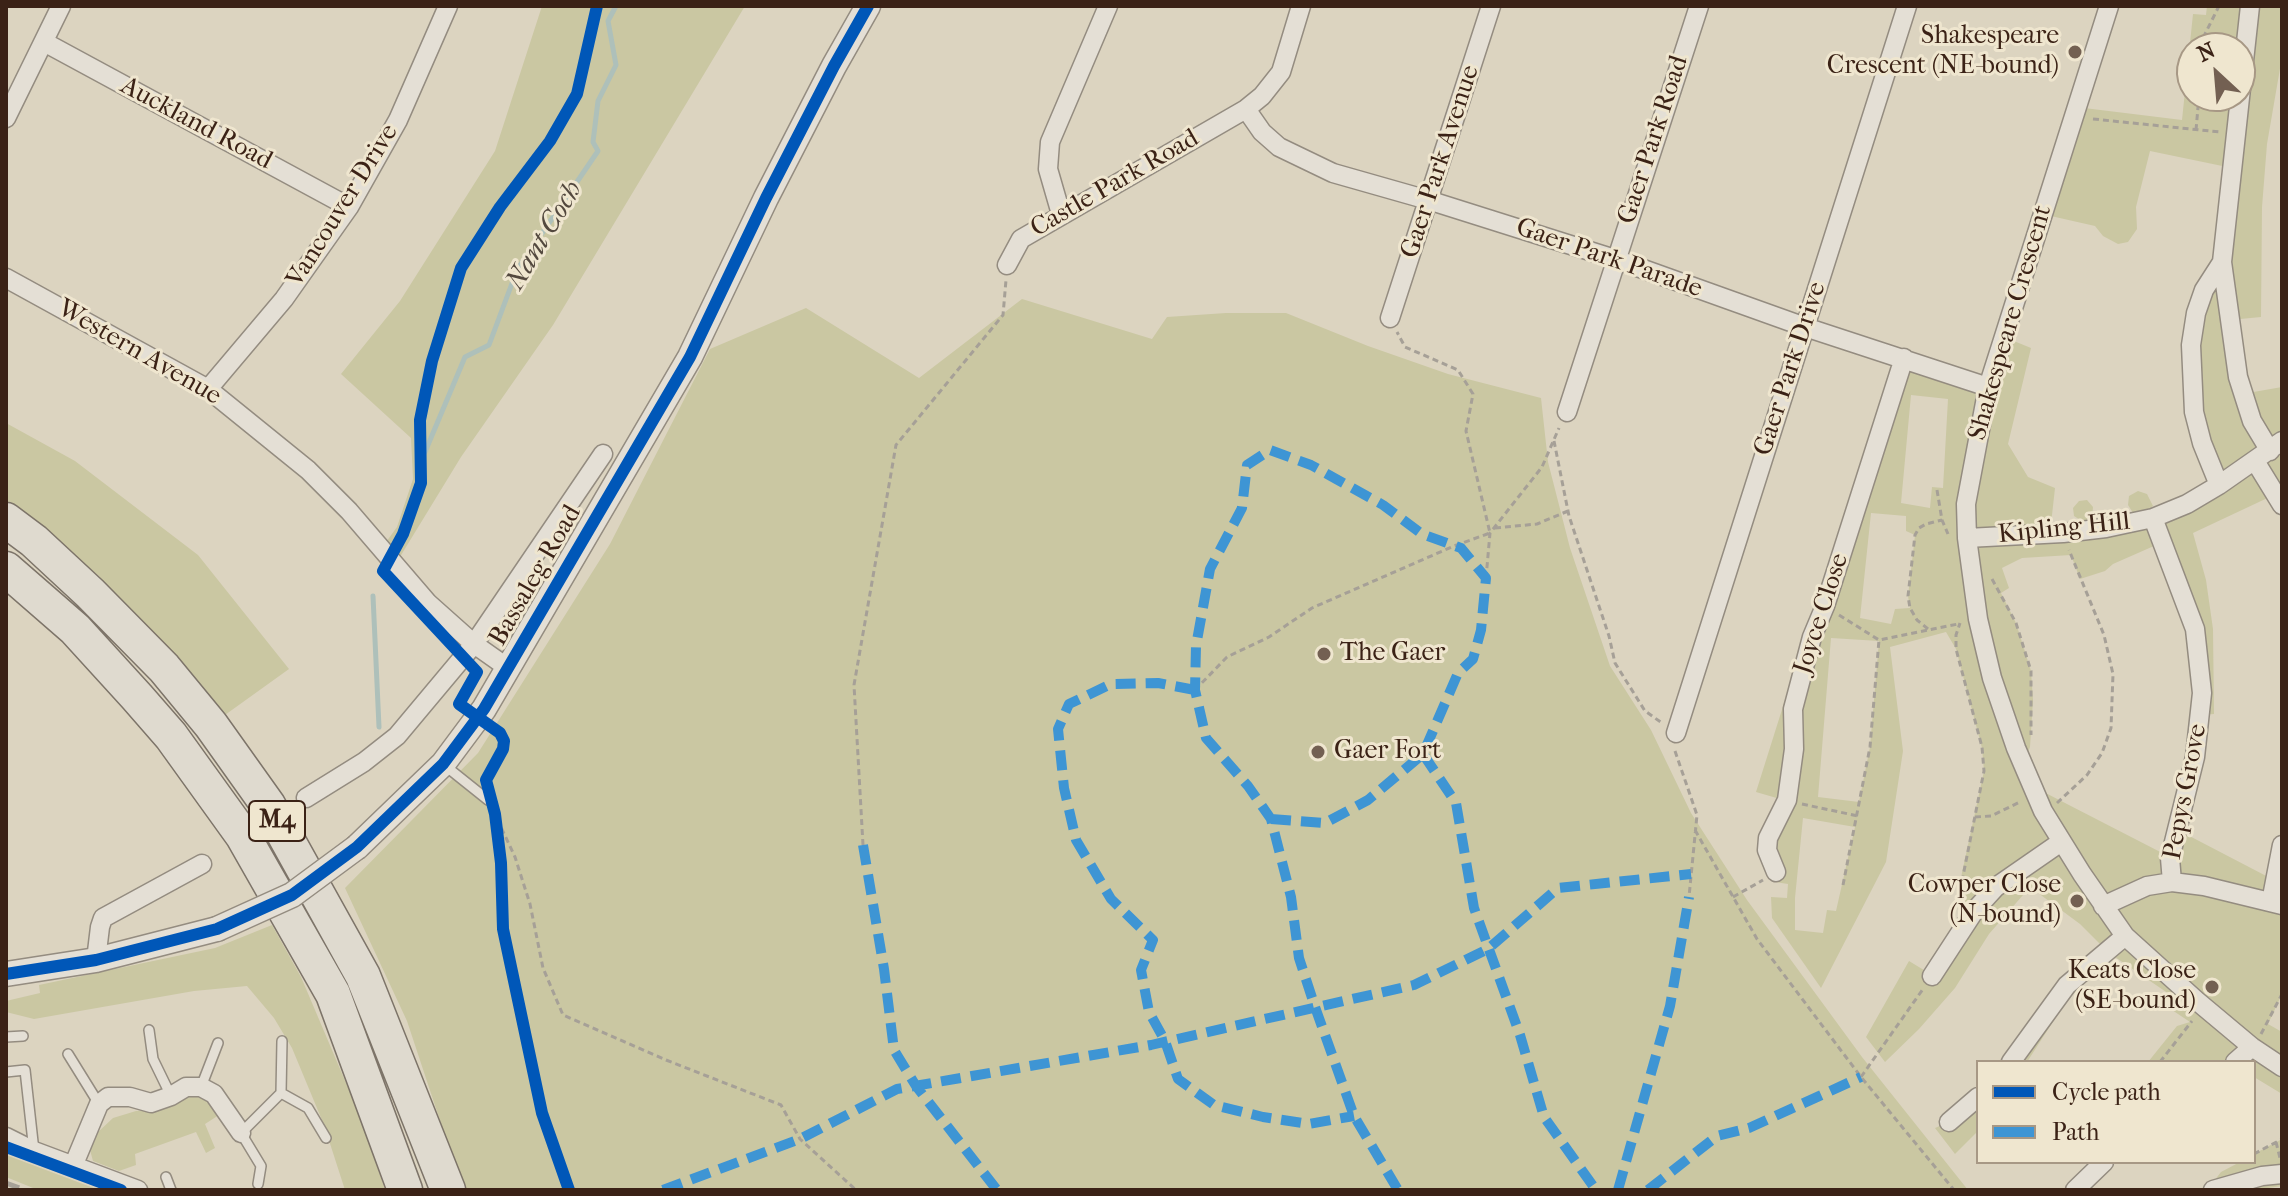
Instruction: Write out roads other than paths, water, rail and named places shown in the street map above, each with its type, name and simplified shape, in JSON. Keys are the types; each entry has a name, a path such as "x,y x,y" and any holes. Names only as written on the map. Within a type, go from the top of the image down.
{"highway":[{"name":"M4","path":"6,520 34,541 90,593 164,668 211,725 268,805 363,976 448,1190"},
{"name":"M4","path":"6,569 75,629 171,736 243,836 333,994 405,1190"}],"street":[{"path":"6,118 61,6"},
{"name":"Bassaleg Road","path":"6,974 96,960 217,929 292,895 357,847 443,764 484,709 690,357 773,185 868,6"},
{"path":"1061,214 1048,169 1050,142 1108,6"},
{"name":"Castle Park Road","path":"1007,265 1021,239 1240,112 1262,96 1281,72 1301,6"},
{"name":"Gaer Park Avenue","path":"1390,318 1491,6"},
{"name":"Gaer Park Road","path":"1567,412 1699,6"},
{"name":"Gaer Park Drive","path":"1676,733 1907,6"},
{"name":"Shakespeare Crescent","path":"2109,6 1988,387 1966,504 1969,621 2039,803 2103,906 2125,936 2252,1047 2282,1067"},
{"path":"2250,6 2222,262 2238,377 2252,421 2269,451 2282,505"},
{"name":"Vancouver Drive","path":"208,389 284,299 349,207 398,120 443,8"},
{"name":"Auckland Road","path":"44,42 349,207"},
{"name":"Gaer Park Parade","path":"1240,112 1279,147 1333,173 1615,259 1805,327 1988,387"},
{"path":"2219,485 2202,443 2194,412 2191,345 2196,313 2204,290 2222,262"},
{"name":"Western Avenue","path":"6,278 208,389 308,470 349,511 428,603 474,644 508,668"},
{"name":"Joyce Close","path":"1776,872 1767,850 1768,838 1787,800 1794,749 1793,709 1812,637 1825,606 1904,358"},
{"name":"Kipling Hill","path":"1968,546 2106,528 2153,518 2187,504 2269,451"},
{"name":"Bassaleg Road","path":"306,798 364,762 397,736 474,644 603,454"},
{"name":"Pepys Grove","path":"2153,518 2195,629 2202,693 2195,757 2170,858 2172,882"},
{"path":"1932,976 1968,921 1996,887 2061,842"},
{"path":"2103,906 2147,886 2172,882 2204,886 2276,903 2282,845"},
{"path":"96,960 103,918 202,864"},
{"path":"2012,1060 2067,985 2125,936"},
{"path":"2237,1060 2252,1047"},
{"path":"74,1164 99,1104 108,1097 130,1097 151,1103 186,1087 201,1087 214,1094 241,1133"},
{"path":"1949,1122 1976,1099"},
{"path":"6,1137 34,1151 138,1190"},
{"path":"2075,1190 2102,1164"},
{"path":"2213,1190 2262,1176 2282,1174"}],"lane":[{"path":"443,764 488,796"},
{"path":"149,1030 153,1059 171,1096"},
{"path":"6,1037 23,1036"},
{"path":"258,1184 261,1166 241,1133 281,1093 282,1041"},
{"path":"201,1087 218,1043"},
{"path":"68,1054 99,1104"},
{"path":"6,1072 25,1070 34,1151"},
{"path":"281,1093 308,1108 326,1138"},
{"path":"166,1177 171,1190"}],"waterway":[{"name":"Nant Coch","path":"425,452 465,357 489,345 517,270 598,151 593,142 598,101 616,65 608,21 616,6"},
{"name":"Nant Coch","path":"373,596 379,727"}],"railway":[{"path":"6,1183 25,1190"}],"place":[{"name":"Shakespeare Crescent (NE-bound)","path":"2075,52"},
{"name":"The Gaer","path":"1324,654"},
{"name":"Gaer Fort","path":"1318,752"},
{"name":"Cowper Close (N-bound)","path":"2077,901"},
{"name":"Keats Close (SE-bound)","path":"2212,987"}]}
